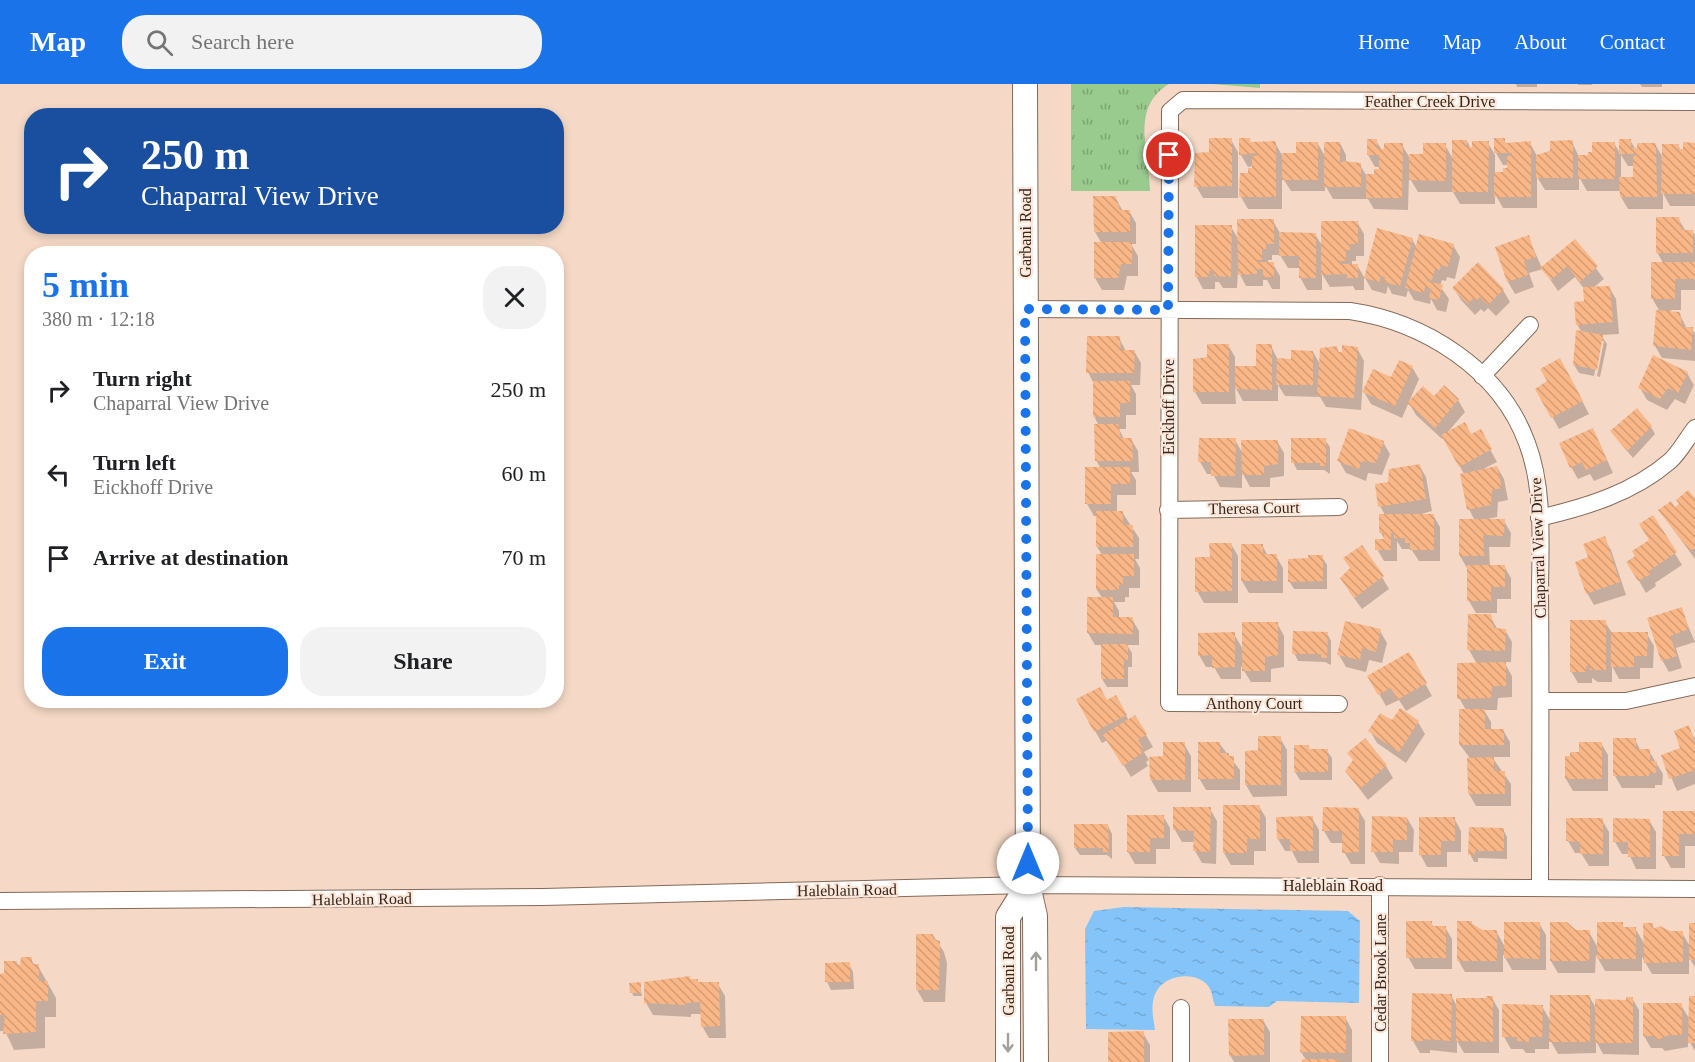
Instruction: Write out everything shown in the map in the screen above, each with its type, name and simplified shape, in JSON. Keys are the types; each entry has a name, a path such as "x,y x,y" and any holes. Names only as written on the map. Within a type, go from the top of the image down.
{"main road":[{"name":"Garbani Road","path":"1025,84 1028,885 1035,916 1036,1062"},
{"name":"Garbani Road","path":"1008,1062 1008,917 1028,885"}],"street":[{"name":"Feather Creek Drive","path":"1170,111 1183,100 1695,102"},
{"name":"Eickhoff Drive","path":"1169,703 1170,111"},
{"name":"Chaparral View Drive","path":"1025,309 1350,311 1380,316 1409,326 1438,341 1482,376 1514,416 1527,441 1537,480 1541,701 1540,886"},
{"path":"1482,376 1530,325"},
{"path":"1539,518 1577,509 1624,492 1671,460 1695,428"},
{"name":"Theresa Court","path":"1168,510 1339,507"},
{"path":"1541,701 1626,701 1695,686"},
{"name":"Anthony Court","path":"1169,703 1339,704"},
{"name":"Haleblain Road","path":"0,901 543,897 1028,885 1380,885 1695,889"},
{"name":"Cedar Brook Lane","path":"1380,885 1380,1062"},
{"path":"1181,1008 1181,1062"}],"green space":[{"path":"1071,84 1169,84 1157,94 1145,118 1145,147 1150,191 1071,191"},
{"path":"1212,84 1260,84 1260,88"}],"water":[{"path":"1124,907 1348,911 1360,921 1359,1003 1277,1001 1269,1007 1215,1006 1210,989 1204,982 1190,976 1182,976 1167,981 1156,992 1153,1006 1155,1030 1086,1029 1085,929 1094,911"}],"building":[{"path":"1209,138 1232,138 1232,186 1194,187 1195,153 1209,152"},
{"path":"1239,138 1250,138 1250,142 1276,141 1276,197 1239,197 1240,173 1248,173 1248,168 1252,168 1252,156 1257,156 1257,153 1239,155"},
{"path":"1494,138 1505,138 1505,143 1531,141 1531,197 1494,197 1494,172 1503,172 1503,168 1507,168 1507,156 1512,156 1512,153 1494,153"},
{"path":"1367,139 1377,139 1377,149 1384,149 1384,143 1403,143 1402,198 1366,198 1366,174 1374,174 1374,169 1379,169 1379,155 1367,155"},
{"path":"1619,139 1631,139 1631,148 1637,148 1637,143 1656,143 1657,197 1620,197 1619,177 1633,177 1633,157 1637,154 1619,154"},
{"path":"1452,140 1467,140 1467,147 1472,147 1472,141 1489,141 1488,192 1452,192"},
{"path":"1573,140 1573,178 1536,178 1536,155 1550,151 1550,141"},
{"path":"1296,142 1318,142 1318,180 1282,180 1282,153 1296,153"},
{"path":"1324,142 1340,142 1340,163 1344,161 1361,163 1361,187 1324,187"},
{"path":"1592,142 1615,142 1615,179 1578,179 1578,155 1588,155 1588,152 1592,152"},
{"path":"1683,142 1695,143 1695,194 1661,194 1662,144 1679,144 1679,149 1683,149"},
{"path":"1423,143 1446,143 1446,181 1409,180 1409,154 1423,154"},
{"path":"1093,196 1116,196 1120,210 1130,210 1130,232 1094,232"},
{"path":"1656,217 1679,217 1682,230 1693,230 1693,253 1656,253"},
{"path":"1237,219 1274,219 1274,244 1266,244 1266,249 1262,249 1262,260 1257,260 1257,262 1274,262 1274,277 1263,277 1263,269 1257,269 1257,274 1238,275"},
{"path":"1321,221 1358,221 1358,244 1350,244 1350,250 1346,250 1346,261 1340,261 1340,264 1358,264 1358,278 1347,278 1347,274 1321,275"},
{"path":"1195,225 1232,225 1231,277 1214,276 1214,271 1209,271 1209,277 1195,277"},
{"path":"1377,228 1413,238 1400,286 1384,282 1385,277 1381,276 1379,282 1364,278"},
{"path":"1279,232 1316,233 1316,278 1299,278 1299,256 1279,256"},
{"path":"1419,234 1454,244 1448,267 1441,265 1440,270 1435,269 1432,280 1427,279 1427,281 1443,285 1439,300 1429,298 1431,289 1425,287 1424,293 1405,288"},
{"path":"1529,235 1536,257 1524,261 1528,275 1507,282 1495,247"},
{"path":"1575,239 1598,266 1580,282 1567,266 1551,280 1540,268"},
{"path":"1094,242 1132,242 1132,264 1121,264 1118,278 1094,278"},
{"path":"1478,262 1504,289 1488,305 1480,297 1476,301 1473,298 1468,304 1452,288"},
{"path":"1651,262 1695,262 1695,279 1675,279 1675,299 1651,299"},
{"path":"1610,286 1613,322 1576,325 1574,302 1584,301 1583,287"},
{"path":"1656,310 1680,312 1682,327 1693,327 1691,350 1653,346"},
{"path":"1576,330 1603,335 1597,370 1573,365"},
{"path":"1087,336 1120,336 1121,350 1135,350 1134,373 1086,373"},
{"path":"1207,344 1229,344 1229,392 1193,392 1193,359 1207,357"},
{"path":"1256,344 1272,344 1272,390 1235,389 1235,366 1256,366"},
{"path":"1342,345 1358,347 1354,398 1317,396 1320,348 1337,346 1337,352 1342,352"},
{"path":"1291,350 1313,351 1313,385 1276,385 1277,358 1291,359"},
{"path":"1653,355 1688,372 1678,393 1668,388 1660,399 1638,388"},
{"path":"1560,358 1583,401 1551,418 1535,389 1547,381 1540,369"},
{"path":"1399,360 1413,366 1395,406 1362,392 1373,369 1391,377"},
{"path":"1093,381 1130,381 1130,403 1120,403 1120,417 1093,417"},
{"path":"1444,385 1459,399 1435,428 1407,403 1423,386 1434,396"},
{"path":"1637,408 1652,426 1627,451 1610,431"},
{"path":"1465,422 1471,434 1481,429 1492,449 1459,467 1441,435"},
{"path":"1094,424 1118,424 1121,438 1132,438 1133,461 1095,461"},
{"path":"1349,428 1384,441 1376,463 1362,461 1359,469 1337,461"},
{"path":"1593,428 1607,460 1586,470 1582,462 1570,468 1559,443"},
{"path":"1199,438 1236,438 1235,476 1211,476 1211,462 1198,462"},
{"path":"1291,438 1326,438 1326,466 1320,466 1320,463 1291,463"},
{"path":"1241,440 1278,440 1278,464 1264,466 1264,475 1242,475"},
{"path":"1420,464 1426,499 1378,507 1375,484 1388,482 1389,469"},
{"path":"1497,466 1502,488 1492,490 1491,505 1467,510 1460,474"},
{"path":"1085,467 1130,467 1130,484 1111,484 1111,504 1085,504"},
{"path":"1688,490 1695,498 1695,548 1690,551 1658,510 1671,501 1675,507 1679,504 1676,500"},
{"path":"1096,511 1123,511 1123,525 1133,525 1133,547 1096,547"},
{"path":"1379,514 1434,514 1434,550 1410,550 1410,543 1405,543 1405,538 1394,538 1394,533 1391,533 1391,550 1375,550 1375,539 1384,539 1384,533 1379,533"},
{"path":"1653,515 1677,552 1649,571 1651,574 1638,581 1626,562 1635,556 1632,551 1649,540 1639,524"},
{"path":"1459,519 1505,519 1504,536 1483,535 1484,556 1459,556"},
{"path":"1605,536 1620,582 1586,594 1575,562 1588,557 1583,544"},
{"path":"1209,543 1232,543 1232,591 1195,592 1195,557 1210,557"},
{"path":"1241,544 1263,544 1263,554 1277,554 1277,581 1241,581"},
{"path":"1362,545 1384,576 1354,598 1340,578 1350,568 1343,558"},
{"path":"1096,554 1134,554 1134,576 1123,576 1123,585 1119,585 1119,590 1096,590"},
{"path":"1308,555 1323,555 1323,581 1288,582 1288,559 1308,558"},
{"path":"1467,565 1505,565 1505,587 1491,587 1491,601 1467,601"},
{"path":"1087,597 1113,597 1113,617 1133,617 1133,634 1087,633"},
{"path":"1682,607 1689,629 1670,636 1677,656 1661,661 1647,618"},
{"path":"1468,614 1491,614 1494,628 1506,629 1505,651 1467,650"},
{"path":"1570,620 1606,620 1606,670 1590,670 1590,666 1586,666 1586,672 1570,672"},
{"path":"1345,621 1381,629 1376,652 1362,648 1360,660 1337,655"},
{"path":"1242,622 1278,622 1278,655 1265,657 1265,671 1242,671"},
{"path":"1293,631 1328,632 1327,658 1321,658 1321,654 1292,654"},
{"path":"1235,632 1235,667 1212,668 1212,655 1198,656 1198,633"},
{"path":"1611,632 1648,632 1647,656 1634,656 1634,667 1611,667"},
{"path":"1101,644 1128,644 1128,660 1124,660 1124,679 1101,679"},
{"path":"1409,652 1427,683 1397,700 1391,688 1378,695 1367,676"},
{"path":"1506,662 1506,686 1492,686 1491,698 1457,699 1457,663"},
{"path":"1100,687 1107,700 1116,695 1127,715 1094,732 1076,699"},
{"path":"1400,708 1419,721 1399,752 1368,731 1380,713 1392,720"},
{"path":"1459,709 1485,709 1485,729 1504,729 1504,745 1459,745"},
{"path":"1135,715 1147,734 1138,740 1143,748 1140,749 1142,753 1123,766 1103,735"},
{"path":"1689,725 1695,743 1695,770 1669,779 1661,755 1680,748 1674,731"},
{"path":"1258,736 1281,736 1281,785 1245,785 1245,751 1258,750"},
{"path":"1365,738 1387,765 1360,789 1345,771 1353,760 1347,753"},
{"path":"1613,738 1636,738 1636,749 1650,749 1650,761 1657,761 1656,773 1649,773 1649,776 1613,776"},
{"path":"1163,742 1185,742 1185,780 1150,780 1149,757 1163,756"},
{"path":"1198,742 1220,742 1220,753 1229,753 1229,756 1234,756 1234,779 1198,779"},
{"path":"1579,742 1602,742 1602,779 1565,779 1565,756 1570,756 1570,752 1579,752"},
{"path":"1294,745 1309,745 1309,749 1328,749 1328,772 1294,772"},
{"path":"1494,757 1494,771 1505,771 1505,794 1468,794 1467,758"},
{"path":"1223,805 1260,805 1260,839 1247,839 1247,853 1223,853"},
{"path":"1173,807 1211,807 1210,852 1193,851 1194,831 1173,830"},
{"path":"1323,807 1359,808 1359,852 1342,853 1342,831 1322,831"},
{"path":"1663,811 1695,811 1695,834 1679,834 1679,856 1662,856"},
{"path":"1127,815 1164,815 1164,838 1150,838 1150,852 1127,852"},
{"path":"1313,816 1313,851 1290,851 1290,839 1277,839 1276,817"},
{"path":"1372,816 1407,817 1407,840 1393,840 1393,852 1371,852"},
{"path":"1419,817 1455,817 1455,841 1441,841 1441,855 1419,855"},
{"path":"1566,818 1603,818 1603,854 1580,854 1580,842 1566,841"},
{"path":"1613,818 1650,819 1650,857 1628,857 1628,842 1613,842"},
{"path":"1074,824 1108,824 1109,852 1103,852 1103,848 1074,848"},
{"path":"1469,827 1504,828 1504,851 1475,851 1474,855 1468,855"},
{"path":"1406,921 1432,921 1432,926 1446,926 1446,958 1406,958"},
{"path":"1457,921 1472,921 1472,924 1483,930 1497,930 1497,961 1457,961"},
{"path":"1504,922 1540,922 1540,959 1504,958"},
{"path":"1550,922 1567,922 1576,930 1590,930 1589,961 1550,961"},
{"path":"1597,922 1623,922 1623,927 1636,927 1636,959 1597,959"},
{"path":"1643,923 1653,923 1653,929 1660,926 1670,931 1683,931 1683,962 1644,963"},
{"path":"1689,923 1695,923 1695,960 1689,960"},
{"path":"916,934 933,934 933,939 940,941 939,990 916,990"},
{"path":"21,957 32,957 32,964 39,964 39,981 48,981 48,1001 36,1001 36,1032 3,1034 5,1015 0,1015 0,974 4,973 4,961 17,961 17,965 20,965"},
{"path":"850,962 850,982 825,982 825,963"},
{"path":"690,976 690,979 698,979 698,982 719,982 720,1026 701,1027 700,1002 685,1003 685,1005 644,1003 644,982"},
{"path":"641,982 641,993 630,993 629,983"},
{"path":"1412,993 1452,994 1451,1041 1424,1039 1424,1041 1411,1041"},
{"path":"1550,995 1590,995 1590,1042 1549,1042"},
{"path":"1486,996 1493,996 1493,1042 1456,1041 1456,998 1486,998"},
{"path":"1689,996 1695,996 1695,1043 1688,1043"},
{"path":"1626,997 1633,997 1633,1043 1595,1043 1595,999 1626,1000"},
{"path":"1643,1003 1682,1003 1682,1035 1669,1035 1657,1040 1654,1036 1643,1036"},
{"path":"1502,1004 1543,1005 1542,1037 1529,1037 1529,1042 1517,1041 1517,1037 1502,1037"},
{"path":"1301,1016 1346,1016 1346,1053 1300,1052"},
{"path":"1228,1019 1264,1019 1264,1055 1229,1056"},
{"path":"1144,1031 1144,1062 1108,1062 1108,1032"},
{"path":"1302,1059 1338,1059 1338,1062 1302,1062"}],"route":[{"path":"1028,863 1025,309 1168,310 1169,155"}]}
